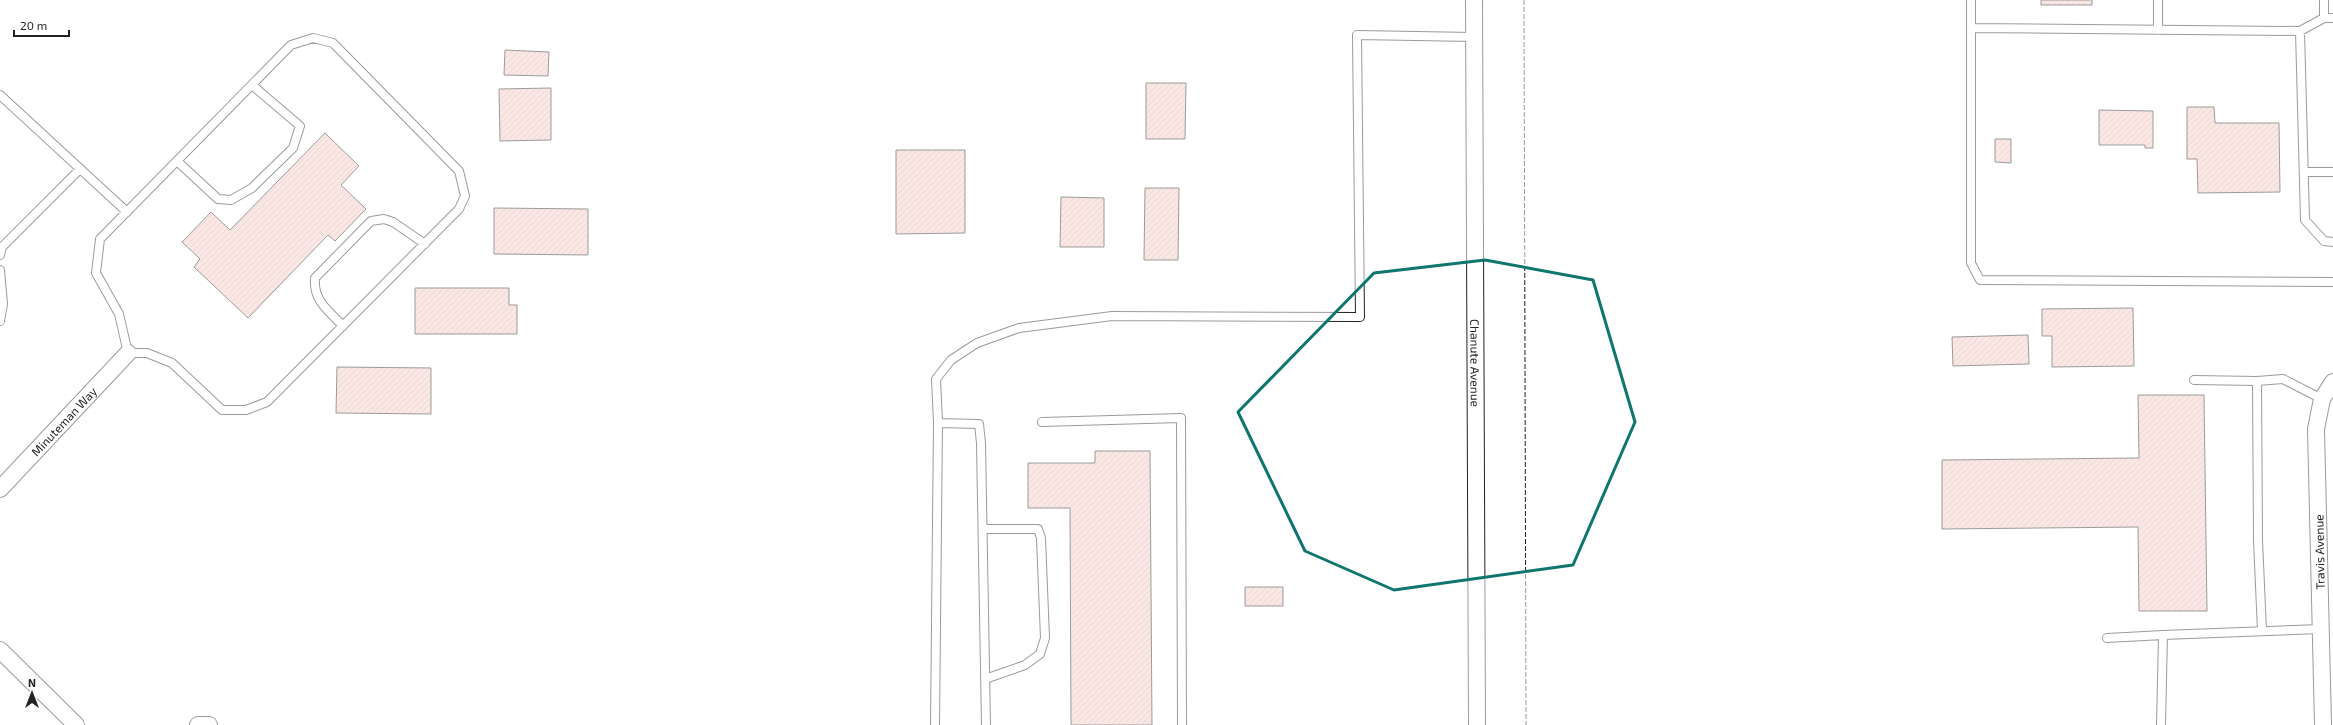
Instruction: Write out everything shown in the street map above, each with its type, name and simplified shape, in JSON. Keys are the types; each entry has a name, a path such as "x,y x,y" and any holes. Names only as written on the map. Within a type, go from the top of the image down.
{"street":[{"name":"Chanute Avenue","path":"1474,0 1477,725"},
{"name":"Minuteman Way","path":"0,490 128,354"},
{"name":"Travis Avenue","path":"2323,725 2316,429 2322,399 2333,382"},
{"path":"0,650 76,725"},
{"path":"198,725 209,725"}],"lane":[{"path":"1971,0 1971,263 1980,280 2333,282"},
{"path":"2158,0 2158,30"},
{"path":"2324,0 2324,18"},
{"path":"1971,28 2300,31 2324,18 2333,18"},
{"path":"2300,31 2305,220 2324,241 2333,242"},
{"path":"935,725 938,423 936,379 951,360 977,343 1019,328 1112,316 1360,318 1357,35 1428,38 1474,37"},
{"path":"313,38 333,43 459,170 465,196 459,209 267,402 246,410 222,410 172,362 147,354 128,354 119,314 96,273 100,239 252,85 291,45 313,38"},
{"path":"177,161 218,199 231,200 252,188 294,148 300,126 252,85"},
{"path":"0,96 127,212"},
{"path":"0,255 2,247 80,169"},
{"path":"2304,172 2333,172"},
{"path":"343,326 317,298 314,289 315,278 371,221 384,219 393,222 425,244"},
{"path":"0,270 3,304 0,321"},
{"path":"2194,380 2257,381 2283,379 2322,399"},
{"path":"2257,381 2258,540 2262,631"},
{"path":"1042,422 1180,418 1182,725"},
{"path":"938,423 978,424 983,530 986,725"},
{"path":"983,530 1038,529 1041,538 1045,638 1040,654 1025,665 985,679"},
{"path":"2107,638 2321,629"},
{"path":"2161,725 2163,635"}],"highlighted area":[{"path":"1485,260 1593,280 1635,422 1573,565 1394,590 1305,551 1238,412 1374,273"}],"building":[{"path":"2041,0 2092,0 2092,5 2041,5"},
{"path":"505,50 549,52 548,76 504,75"},
{"path":"1146,83 1186,83 1185,139 1146,139"},
{"path":"551,88 551,140 500,141 499,89"},
{"path":"2187,107 2214,107 2215,123 2279,123 2280,192 2198,193 2197,159 2187,159"},
{"path":"2099,110 2153,111 2153,148 2145,148 2145,145 2099,145"},
{"path":"325,133 359,166 341,185 366,209 335,241 328,235 248,318 194,267 200,259 182,242 211,212 230,230"},
{"path":"1995,139 2011,139 2011,163 1995,162"},
{"path":"896,150 965,150 965,233 896,234"},
{"path":"1145,188 1179,188 1178,260 1144,260"},
{"path":"1061,197 1104,198 1104,247 1060,247"},
{"path":"494,208 588,209 588,255 494,254"},
{"path":"415,288 509,288 509,305 517,305 517,334 415,334"},
{"path":"2133,308 2134,366 2052,367 2052,336 2042,336 2042,309"},
{"path":"2028,335 2029,364 1953,366 1952,337"},
{"path":"337,367 431,368 431,414 336,413"},
{"path":"2138,395 2204,395 2207,611 2139,611 2138,527 1942,529 1942,460 2139,458"},
{"path":"1095,451 1150,451 1152,725 1071,725 1070,508 1028,508 1028,463 1095,463"},
{"path":"1245,587 1283,587 1283,606 1245,606"}],"fence":[{"path":"1524,0 1526,725"}]}
